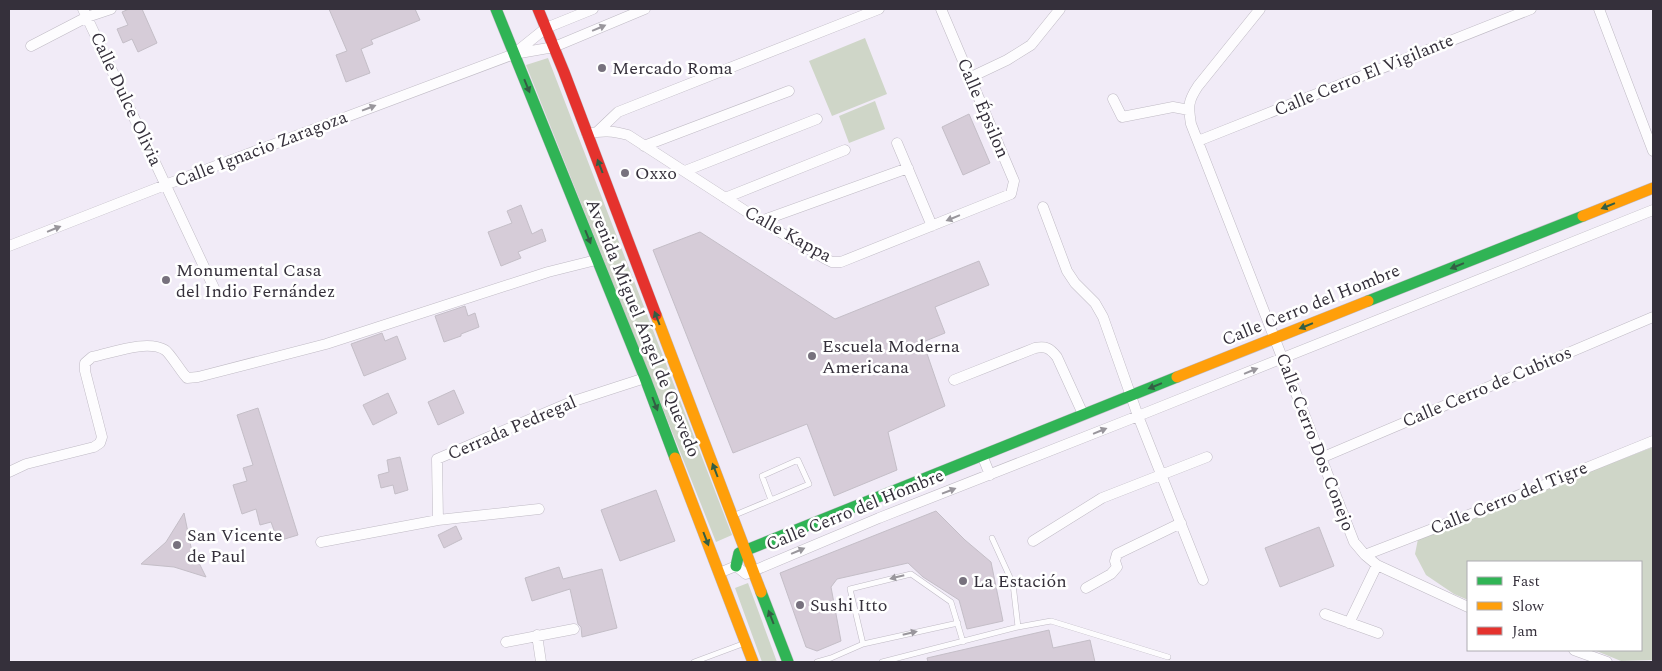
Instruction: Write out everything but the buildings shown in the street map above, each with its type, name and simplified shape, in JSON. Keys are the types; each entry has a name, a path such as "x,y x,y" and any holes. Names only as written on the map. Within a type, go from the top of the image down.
{"main road":[{"name":"Avenida Miguel Ángel de Quevedo","path":"496,9 645,378 753,662"},
{"name":"Avenida Miguel Ángel de Quevedo","path":"538,9 592,132 732,516 788,662"},
{"name":"Calle Cerro del Hombre","path":"736,566 739,554 746,550 1653,188"}],"street":[{"path":"31,46 85,13 110,9"},
{"name":"Calle Ignacio Zaragoza","path":"514,54 546,28 593,9"},
{"name":"Calle Ignacio Zaragoza","path":"9,246 165,185 514,54 554,47 645,9"},
{"path":"592,132 618,112 879,9"},
{"name":"Calle Épsilon","path":"941,9 1014,181 1011,194 998,200"},
{"path":"969,78 1007,60 1031,45 1060,9"},
{"path":"1113,99 1122,117 1173,107 1189,110 1190,98 1198,86 1260,9"},
{"name":"Calle Cerro El Vigilante","path":"1198,142 1531,9"},
{"path":"1598,9 1653,151"},
{"name":"Calle Dulce Olivia","path":"85,13 214,288"},
{"path":"644,146 789,91"},
{"name":"Calle Cerro Dos Conejo","path":"1189,110 1191,124 1354,542 1377,565 1467,607"},
{"path":"685,171 817,119"},
{"name":"Calle Kappa","path":"592,132 613,131 628,135 725,198 832,262 841,262 998,200"},
{"path":"897,142 932,226"},
{"path":"725,198 845,150"},
{"path":"762,221 908,168"},
{"path":"1043,207 1067,271 1075,283 1095,303 1103,317 1138,416 1203,580"},
{"name":"Calle Cerro del Hombre","path":"736,566 746,574 879,518 1653,210"},
{"path":"9,472 26,464 94,447 100,443 102,437 85,371 86,363 92,357 148,345 166,350 183,374 187,378 192,378 326,344 548,272 596,260"},
{"name":"Calle Cerro de Cubitos","path":"1321,458 1653,317"},
{"path":"954,380 1035,348 1044,347 1051,350 1057,357 1083,414"},
{"name":"Cerrada Pedregal","path":"438,520 437,459 571,402 645,378"},
{"name":"Calle Cerro del Tigre","path":"1365,555 1653,441"},
{"path":"982,455 990,475"},
{"path":"1033,541 1102,498 1207,457"},
{"path":"321,542 438,520 538,509"},
{"path":"1086,588 1111,574 1117,567 1115,561 1117,554 1181,523"},
{"path":"1349,623 1377,565"},
{"path":"719,573 736,566"},
{"path":"1325,614 1378,633"},
{"path":"506,642 574,629"},
{"path":"537,635 541,662"},
{"path":"1577,651 1608,662"}],"lane":[{"path":"732,516 771,500 809,484 798,460 762,476 771,500"},
{"path":"992,538 1013,584 1018,627"},
{"path":"863,644 850,589 910,574 951,602 963,642"},
{"path":"882,662 1018,627 1051,621 1168,657"},
{"path":"816,662 837,656 863,644 958,623"},
{"path":"694,662 746,642"}],"shaded area":[{"path":"865,38 887,94 832,116 809,61"},
{"path":"548,58 732,535 716,542 526,65"},
{"path":"875,101 885,129 849,143 839,116"},
{"path":"1653,447 1653,660 1621,661 1596,651 1642,651 1642,561 1467,561 1467,600 1454,594 1426,575 1415,554 1418,539"},
{"path":"748,583 777,662 762,662 735,588"}],"traffic: fast":[{"path":"496,9 645,378 675,458"},
{"path":"1368,301 1583,216"},
{"path":"736,566 739,553 1177,377"},
{"path":"761,592 788,662"}],"traffic: slow":[{"path":"1583,216 1653,188"},
{"path":"1177,377 1368,301"},
{"path":"656,315 761,592"},
{"path":"675,458 753,662"}],"traffic: jam":[{"path":"538,9 564,72 656,315"}],"place":[{"name":"Mercado Roma","path":"602,68"},
{"name":"Oxxo","path":"625,173"},
{"name":"Monumental Casa del Indio Fernández","path":"166,280"},
{"name":"Escuela Moderna Americana","path":"812,356"},
{"name":"San Vicente de Paul","path":"177,545"},
{"name":"La Estación","path":"963,581"},
{"name":"Sushi Itto","path":"800,605"}]}
